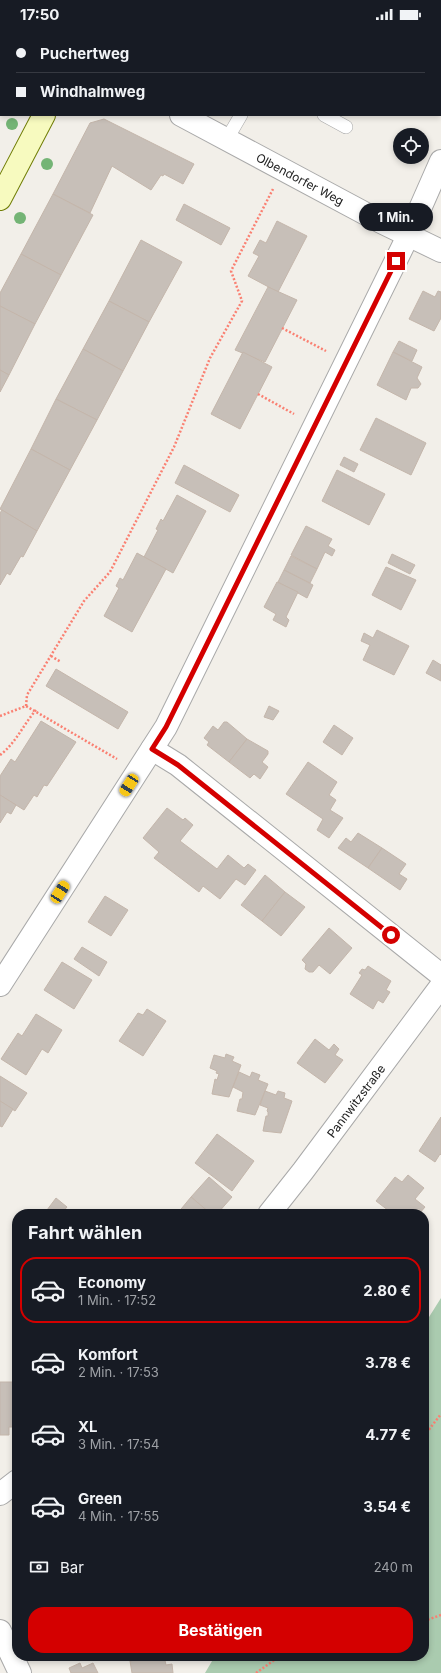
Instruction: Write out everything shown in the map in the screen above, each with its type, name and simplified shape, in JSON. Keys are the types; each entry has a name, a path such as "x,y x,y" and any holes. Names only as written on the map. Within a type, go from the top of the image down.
{"main road":[{"path":"0,199 43,116"}],"street":[{"name":"Olbendorfer Weg","path":"183,116 408,236 441,251"},
{"path":"0,985 166,727 408,236 441,161"},
{"path":"152,749 190,775 441,975"},
{"name":"Pannwitzstraße","path":"273,1209 441,986"},
{"path":"0,1494 12,1485"},
{"path":"0,1631 12,1656"},
{"path":"14,1661 20,1673"}],"lane":[{"path":"228,139 240,116"},
{"path":"326,116 346,127"}],"path":[{"path":"26,706 27,695 84,601 110,572 174,447 210,358 242,301 231,271 276,181"},
{"path":"282,328 332,354"},
{"path":"258,394 301,417"},
{"path":"51,656 61,662"},
{"path":"0,716 26,706 36,710 124,763"},
{"path":"0,755 12,746 24,725 36,710"},
{"path":"429,1430 441,1414"},
{"path":"429,1619 441,1615"},
{"path":"256,1673 273,1661"}],"green space":[{"path":"441,1298 441,1673 205,1673 212,1661 429,1661 429,1317"}],"building":[{"path":"104,119 194,164 183,184 164,174 163,176 161,175 151,190 112,166 90,213 53,194 90,123"},
{"path":"53,194 93,215 61,275 21,254"},
{"path":"184,204 230,228 221,245 176,220"},
{"path":"277,221 307,236 278,292 248,276 259,256 253,253 260,240 266,243"},
{"path":"141,240 182,262 149,322 109,301"},
{"path":"21,254 61,275 35,324 0,306 0,293"},
{"path":"268,287 297,300 265,362 235,350"},
{"path":"423,291 435,297 438,291 441,292 441,318 434,331 409,319"},
{"path":"109,301 149,322 123,371 83,349"},
{"path":"0,306 35,324 9,375 0,370"},
{"path":"399,341 417,350 412,361 393,352"},
{"path":"83,349 123,371 97,420 56,399"},
{"path":"243,352 272,367 240,429 211,414"},
{"path":"393,352 422,367 417,378 421,384 418,388 411,388 406,400 377,385"},
{"path":"0,370 9,375 0,392"},
{"path":"56,399 97,420 70,470 31,449"},
{"path":"376,418 426,443 411,475 360,450"},
{"path":"31,449 70,470 37,531 0,509"},
{"path":"344,457 358,464 354,472 340,465"},
{"path":"184,465 239,495 230,512 175,483"},
{"path":"337,470 385,494 369,525 322,501"},
{"path":"177,495 206,511 173,573 144,557 158,530 156,529 161,519 163,521"},
{"path":"2,510 37,531 23,557 21,556 10,575 7,573 0,585 0,513"},
{"path":"306,526 332,539 328,546 335,550 332,556 325,552 317,569 291,555"},
{"path":"137,553 166,569 132,632 104,616 119,588 116,586 120,578 123,580"},
{"path":"392,554 415,565 410,574 388,563"},
{"path":"291,556 317,569 310,583 284,570"},
{"path":"386,567 416,580 401,610 372,595"},
{"path":"284,570 313,585 307,598 278,582"},
{"path":"277,582 298,592 286,617 289,620 286,627 273,620 276,614 264,607"},
{"path":"377,630 409,646 394,675 363,660 370,645 361,641 364,633 373,638"},
{"path":"433,660 441,665 441,681 426,673"},
{"path":"56,669 128,712 118,729 46,686"},
{"path":"269,706 279,711 273,720 264,717"},
{"path":"41,721 76,742 47,786 44,785 37,797 34,795 24,810 0,795 0,776 11,759 15,762"},
{"path":"224,722 227,722 247,739 229,762 207,745 209,742 204,738 213,726 218,730"},
{"path":"334,725 353,738 342,755 323,742"},
{"path":"247,739 268,751 268,754 262,762 268,767 260,779 254,774 250,778 229,762"},
{"path":"308,762 337,782 329,795 336,800 330,810 343,818 329,838 317,830 323,819 286,794"},
{"path":"0,795 16,805 11,814 7,812 0,823"},
{"path":"167,808 183,820 185,818 193,825 180,841 217,869 228,855 244,868 248,864 256,870 245,885 236,879 220,899 203,886 199,892 154,858 159,852 143,838"},
{"path":"358,833 382,848 368,868 338,848 346,838 351,842"},
{"path":"382,848 406,864 399,874 407,879 400,890 368,868"},
{"path":"265,875 285,892 262,921 241,905"},
{"path":"285,892 305,907 281,936 262,921"},
{"path":"105,896 128,910 111,936 88,922"},
{"path":"329,928 352,948 330,974 319,965 313,972 309,972 305,969 306,964 302,960"},
{"path":"82,947 107,962 99,976 74,959"},
{"path":"62,962 92,980 74,1009 44,990"},
{"path":"368,966 391,981 386,990 390,992 383,1003 378,1000 373,1009 350,994 362,975 359,973 362,969 365,970"},
{"path":"147,1009 166,1021 143,1056 119,1041 138,1013 143,1015"},
{"path":"36,1014 62,1030 48,1053 42,1049 26,1075 1,1059 18,1033 22,1036"},
{"path":"315,1039 329,1050 334,1044 339,1049 335,1055 343,1060 325,1083 297,1063"},
{"path":"226,1054 234,1057 232,1061 241,1065 229,1097 212,1094 215,1079 217,1080 219,1074 216,1073 217,1071 210,1068 214,1055 225,1058"},
{"path":"239,1072 250,1077 252,1072 260,1075 258,1080 268,1084 255,1115 237,1111 243,1092 233,1087"},
{"path":"0,1076 27,1093 15,1111 0,1101"},
{"path":"265,1091 276,1095 278,1091 285,1093 284,1098 292,1101 281,1133 263,1131 266,1116 268,1116 268,1108 260,1105"},
{"path":"0,1101 13,1109 2,1127 0,1126"},
{"path":"441,1117 441,1155 440,1154 435,1162 419,1151"},
{"path":"217,1134 254,1161 232,1191 195,1163"},
{"path":"408,1175 424,1188 415,1199 425,1207 423,1209 386,1209 376,1201 395,1177 402,1182"},
{"path":"209,1177 232,1197 221,1209 205,1209 191,1197"},
{"path":"191,1197 205,1209 181,1209"},
{"path":"56,1198 67,1207 65,1209 48,1209"},
{"path":"0,1382 12,1382 12,1427 9,1427 9,1435 0,1435"},
{"path":"130,1661 165,1661 166,1665 172,1664 173,1673 132,1673"},
{"path":"80,1663 82,1668 93,1663 98,1673 71,1673 69,1668"}],"route":[{"path":"391,935 297,858 178,765 152,749 166,727 396,261"}]}
